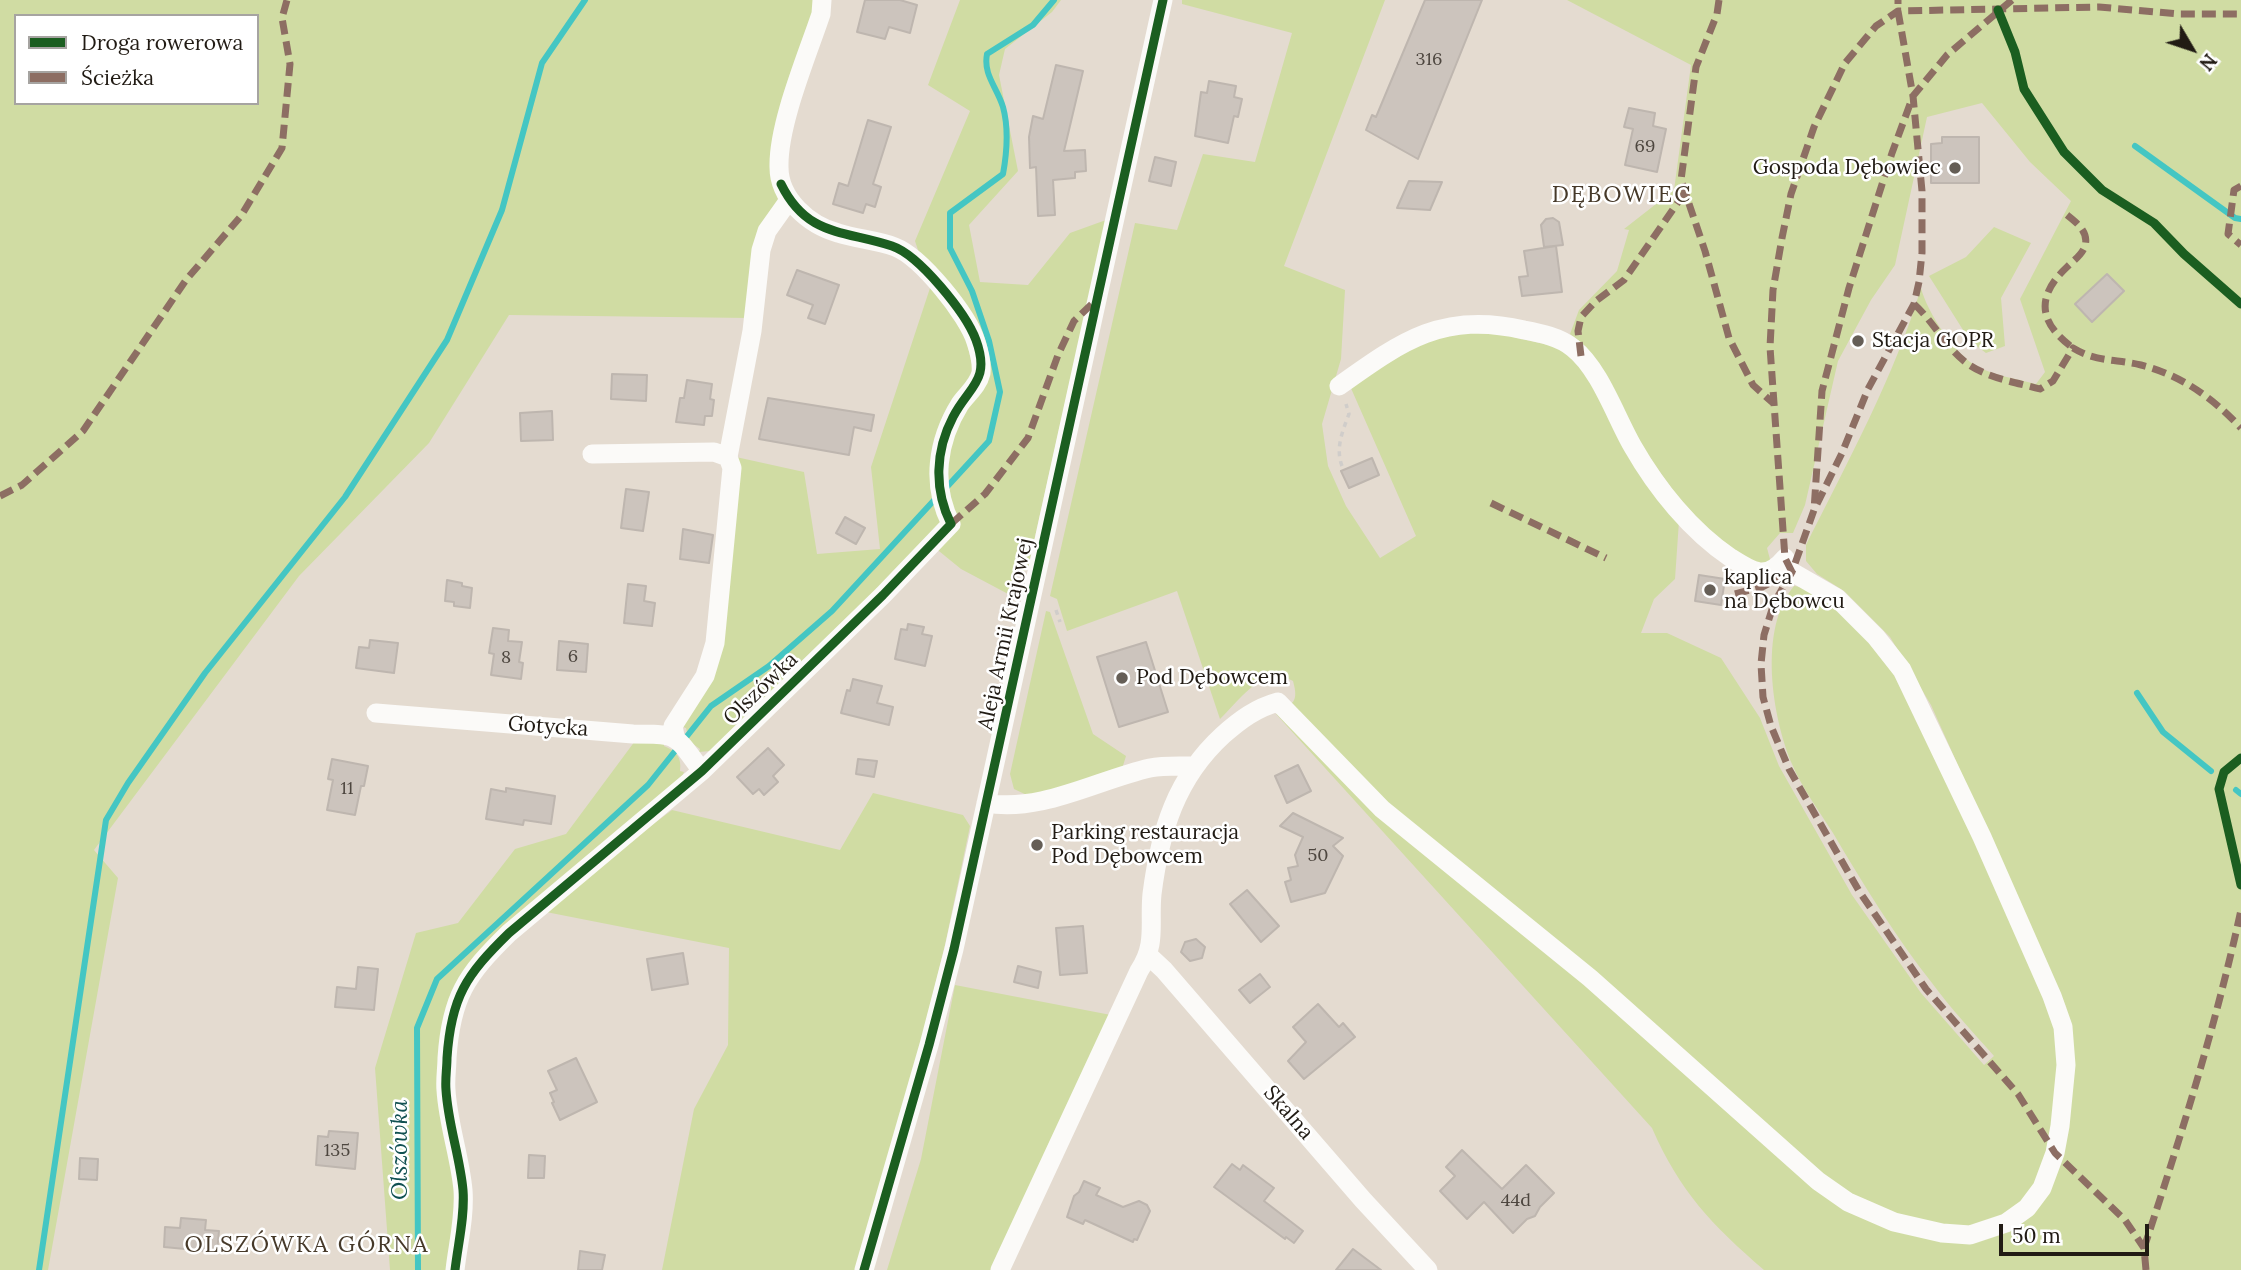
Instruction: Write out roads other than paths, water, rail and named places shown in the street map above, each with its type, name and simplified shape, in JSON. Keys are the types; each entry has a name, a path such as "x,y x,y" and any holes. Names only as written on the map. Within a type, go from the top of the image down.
{"street":[{"path":"697,765 675,736 674,726 705,676 715,643 732,480 728,457 752,331 761,250 785,192 779,167 782,140 821,14 822,0"},
{"name":"Aleja Armii Krajowej","path":"864,1270 933,1033 954,949 1163,0"},
{"name":"Olszówka","path":"454,1270 463,1191 446,1089 451,1020 459,993 481,960 509,933 883,595 951,524 943,509 938,486 940,453 944,435 953,416 977,384 981,373 976,340 967,323 933,280 907,253 894,246 836,233 820,226 785,192"},
{"path":"1000,1270 1139,971 1149,956 1152,896 1158,856 1173,805 1194,766 1236,724 1263,706 1278,702 1382,809 1590,978 1818,1181 1848,1202 1894,1223 1942,1233 1970,1235 2006,1223 2027,1208 2042,1188 2055,1153 2060,1126 2066,1065 2063,1027 1993,862 1902,670 1876,637 1837,598 1788,565 1758,573 1722,552 1696,529 1658,485 1633,448 1596,377 1581,356 1565,342 1499,324 1472,323 1436,329 1393,348 1339,386"},
{"path":"592,454 713,452 728,457"},
{"name":"Gotycka","path":"376,713 675,736"},
{"path":"986,803 1013,806 1151,768 1194,766"},
{"name":"Skalna","path":"1149,956 1428,1270"}],"waterway":[{"path":"39,1270 106,820 128,783 205,673 345,497 447,340 502,210 542,63 585,0"},
{"name":"Olszówka","path":"945,489 989,441 1000,392 989,341 972,291 950,248 950,213 1003,174 1006,124 1003,107 987,68 987,54 1033,25 1054,0"},
{"path":"2135,146 2235,218 2241,219"},
{"name":"Olszówka","path":"418,1270 417,1028 437,979 648,785 711,706 769,666 832,611 937,497"},
{"path":"2137,693 2163,732 2211,771"},
{"path":"2236,790 2241,794"}],"place":[{"name":"Gospoda Dębowiec","path":"1955,168"},
{"name":"Stacja GOPR","path":"1858,341"},
{"name":"kaplica na Dębowcu","path":"1710,590"},
{"name":"Pod Dębowcem","path":"1122,678"},
{"name":"Parking restauracja Pod Dębowcem","path":"1037,845"}],"district":[{"name":"DĘBOWIEC","path":"1622,195"},
{"name":"OLSZÓWKA GÓRNA","path":"307,1245"}]}
